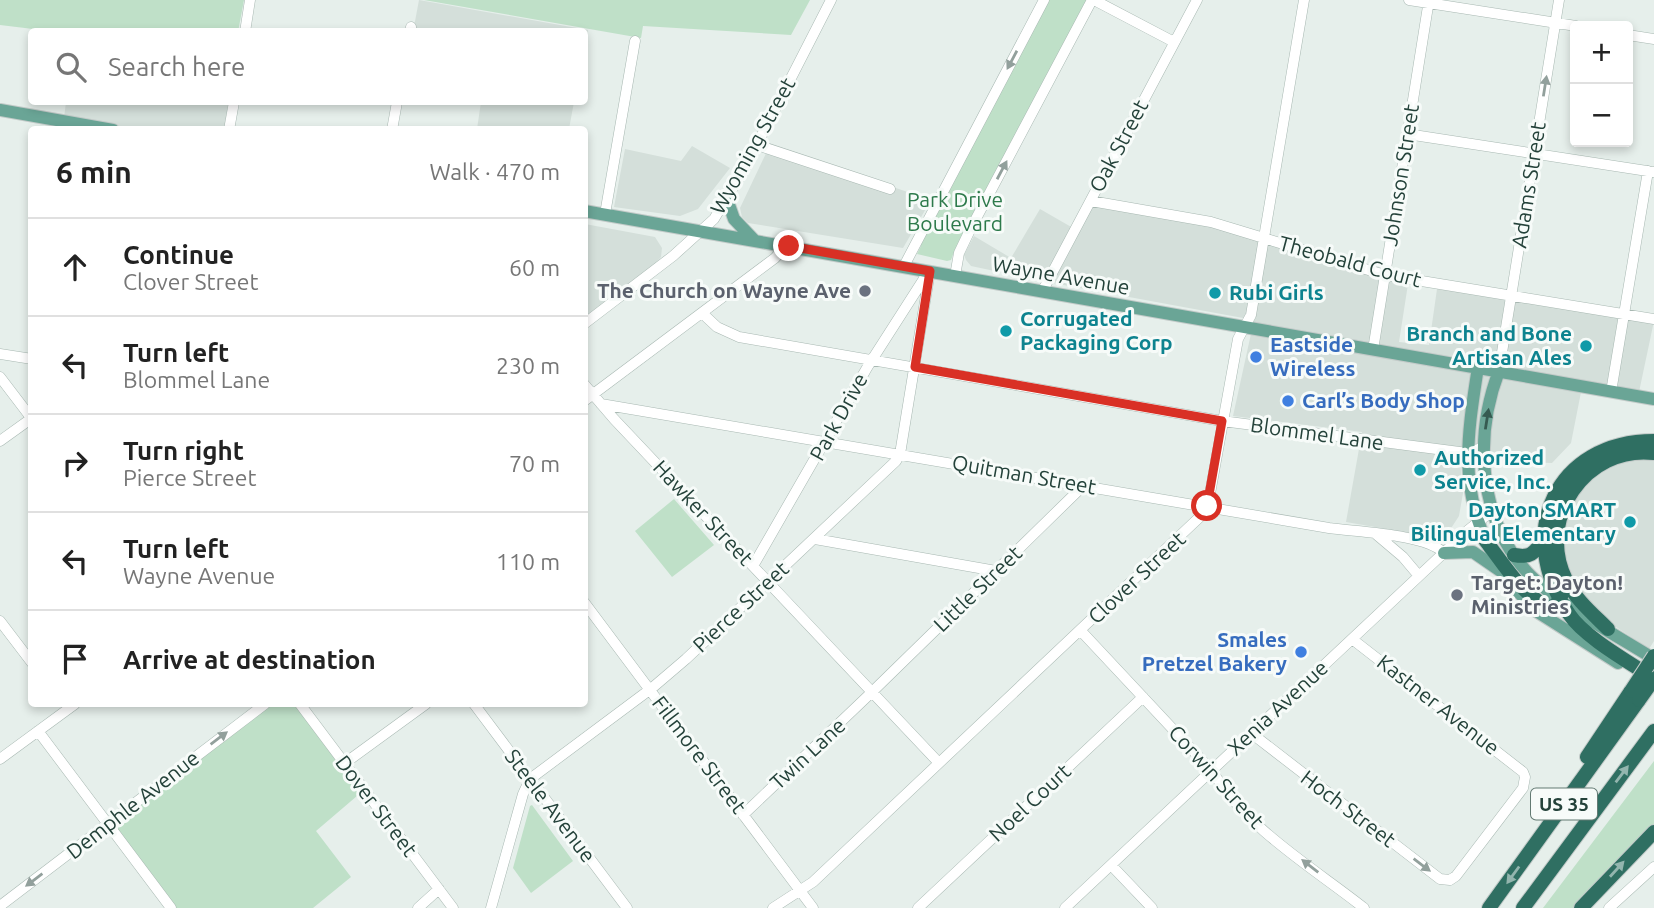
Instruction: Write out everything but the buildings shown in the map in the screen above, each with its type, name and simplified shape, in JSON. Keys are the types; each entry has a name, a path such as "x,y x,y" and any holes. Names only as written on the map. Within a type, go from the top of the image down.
{"highway":[{"path":"1654,441 1616,445 1584,461 1572,472 1553,498 1543,540 1550,580 1570,616 1654,679"},
{"path":"1608,629 1578,599 1566,580 1557,544 1558,524 1563,506 1588,472 1624,455 1654,453"},
{"path":"1485,540 1507,569 1539,603 1548,607 1555,606 1566,580"},
{"path":"1514,555 1526,557 1532,554 1543,540"},
{"path":"1635,695 1654,658"},
{"name":"US 35","path":"1489,908 1635,695 1654,679"},
{"name":"US 35","path":"1523,908 1654,732"},
{"path":"1581,908 1654,832"}],"main road":[{"path":"0,110 80,126"},
{"path":"727,199 734,219 754,240"},
{"name":"Wayne Avenue","path":"588,212 1654,399"},
{"path":"1478,367 1467,453 1469,488 1485,540 1524,601 1654,684"},
{"path":"1499,371 1492,389 1484,447 1484,474 1493,510 1514,555 1535,579 1560,598 1654,658"},
{"path":"1444,553 1473,552 1503,572"}],"street":[{"path":"246,28 250,0"},
{"name":"Wyoming Street","path":"588,321 702,232 714,219 757,145 831,0"},
{"path":"904,266 1044,0"},
{"path":"955,276 959,253 970,230 1093,0 1174,42"},
{"name":"Oak Street","path":"1042,292 1197,0"},
{"name":"Clover Street","path":"773,908 813,882 1201,518 1207,506 1238,339 1251,315 1304,0"},
{"path":"1409,0 1570,25"},
{"name":"Adams Street","path":"1499,371 1559,0"},
{"name":"Johnson Street","path":"1373,350 1429,2"},
{"path":"1633,36 1654,39"},
{"path":"605,215 635,41"},
{"path":"230,126 233,105"},
{"path":"393,126 396,105"},
{"path":"1407,134 1651,172 1611,392"},
{"path":"757,145 890,189"},
{"name":"Theobald Court","path":"1091,201 1211,222 1385,275 1654,319"},
{"path":"589,398 775,258 783,248 781,244"},
{"path":"900,454 930,271"},
{"name":"Park Drive","path":"753,566 871,360 930,271"},
{"name":"Blommel Lane","path":"702,313 717,327 739,337 1222,421 1467,453 1484,447"},
{"path":"0,354 28,358"},
{"path":"0,377 28,414"},
{"name":"Hawker Street","path":"589,398 601,404 939,763"},
{"name":"Quitman Street","path":"601,404 1427,542 1444,553"},
{"path":"0,441 28,420"},
{"name":"Pierce Street","path":"530,779 686,659 815,539 896,461 900,454"},
{"name":"Little Street","path":"872,692 1083,486"},
{"name":"Xenia Avenue","path":"1065,908 1493,510"},
{"path":"1377,535 1396,550 1419,576"},
{"path":"815,539 996,570"},
{"name":"Fillmore Street","path":"588,607 813,908"},
{"path":"0,621 28,658"},
{"name":"Corwin Street","path":"1081,631 1267,833 1364,908"},
{"name":"Kastner Avenue","path":"1352,639 1523,772 1523,788 1457,876 1448,880"},
{"name":"Twin Lane","path":"743,815 872,692"},
{"name":"Noel Court","path":"918,908 1143,697"},
{"path":"0,759 67,707"},
{"name":"Demphle Avenue","path":"0,905 261,707"},
{"name":"Dover Street","path":"302,707 453,908"},
{"path":"345,763 422,707"},
{"name":"Steele Avenue","path":"476,707 627,908"},
{"path":"38,731 171,908"},
{"name":"Hoch Street","path":"1251,733 1440,878 1448,880"},
{"path":"492,908 523,794 530,779"},
{"path":"1111,864 1151,908"},
{"path":"1609,908 1653,869"},
{"path":"418,908 439,889"}],"shaded area":[{"path":"419,0 577,28 414,28"},
{"path":"66,105 228,105 225,126 113,126 64,118"},
{"path":"481,105 573,105 570,126 477,126"},
{"path":"770,145 931,200 903,248 748,223 742,217 740,208"},
{"path":"692,146 730,168 698,209 680,216 614,207 625,149 681,161"},
{"path":"1092,205 1200,223 1408,284 1399,342 1429,345 1437,289 1654,321 1639,392 1583,382 1571,443 1552,463 1460,460 1463,493 1459,516 1444,539 1346,522 1362,432 1233,416 1254,320 1042,281 971,266 966,260 964,255 974,236 1011,258 1040,209 1073,228"},
{"path":"588,225 655,237 662,248 661,257 588,315"},
{"path":"1654,457 1654,641 1649,649 1610,623 1576,591 1562,552 1567,511 1584,483 1615,464"}],"green space":[{"path":"0,0 244,0 239,28 28,28 0,25"},
{"path":"424,0 810,0 791,35 643,26 641,38"},
{"name":"Park Drive Boulevard","path":"1044,0 1092,0 959,253 954,252 951,260 947,261 917,254 921,246 918,241"},
{"path":"674,499 714,545 672,577 635,531"},
{"path":"261,707 302,707 364,790 316,831 351,877 313,908 171,908 106,824"},
{"path":"1654,761 1654,824 1573,908 1543,908"},
{"path":"532,805 573,861 531,893 513,868"}],"place":[{"name":"The Church on Wayne Ave","path":"865,291"},
{"name":"Rubi Girls","path":"1215,293"},
{"name":"Corrugated Packaging Corp","path":"1006,331"},
{"name":"Branch and Bone Artisan Ales","path":"1586,346"},
{"name":"Eastside Wireless","path":"1256,357"},
{"name":"Carl’s Body Shop","path":"1288,401"},
{"name":"Authorized Service, Inc.","path":"1420,470"},
{"name":"Dayton SMART Bilingual Elementary","path":"1630,522"},
{"name":"Target: Dayton! Ministries","path":"1457,595"},
{"name":"Smales Pretzel Bakery","path":"1301,652"}],"route":[{"path":"789,246 930,271 915,367 1222,421 1207,506"}]}
